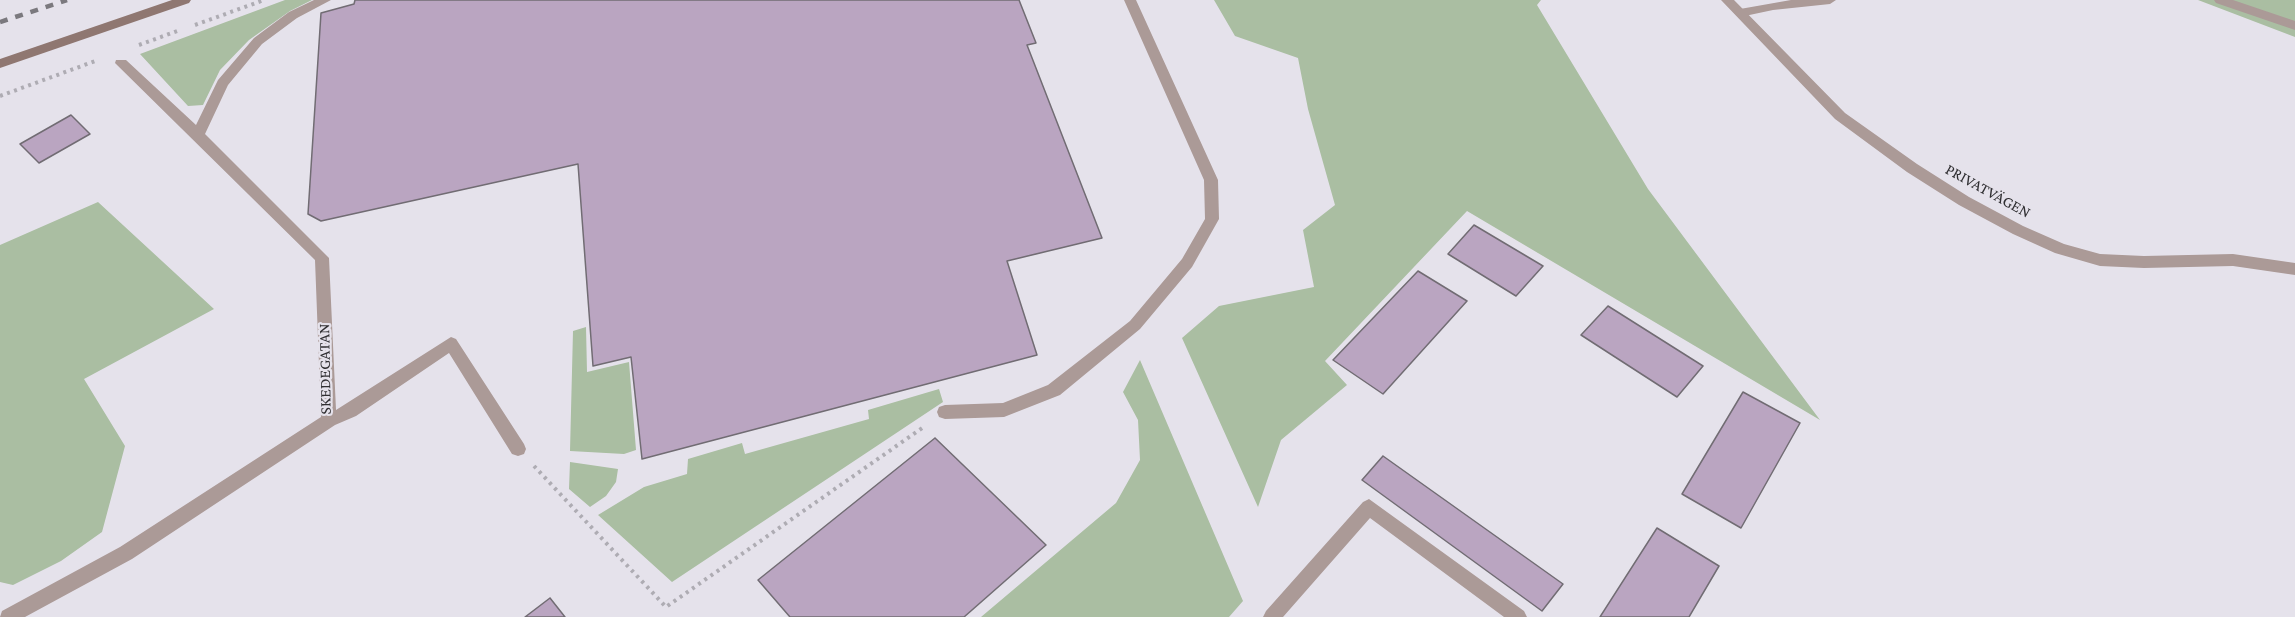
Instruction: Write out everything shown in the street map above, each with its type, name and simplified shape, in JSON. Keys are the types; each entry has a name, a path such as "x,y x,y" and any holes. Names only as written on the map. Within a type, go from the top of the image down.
{"street":[{"path":"0,64 185,0"},
{"path":"198,135 223,83 258,40 293,15 325,0"},
{"path":"945,412 1004,410 1054,390 1135,325 1187,263 1212,219 1211,180 1130,0"},
{"name":"PRIVATVÄGEN","path":"1727,0 1840,116 1964,201 2018,230 2060,249 2100,260 2145,262 2233,260 2295,270"},
{"path":"1740,13 1773,6 1830,0"},
{"path":"2220,0 2295,26"},
{"name":"SKEDEGATAN","path":"8,617 126,553 329,420 322,258 198,135 121,63"},
{"path":"329,420 350,411 451,343 518,449"},
{"path":"1272,617 1369,507 1518,617"}],"path":[{"path":"518,449 666,607 945,412"}],"green space":[{"path":"285,0 312,0 290,11 249,40 220,70 203,105 188,106 140,54"},
{"path":"1214,0 1541,0 1537,5 1648,189 1820,420 1467,211 1325,361 1347,385 1281,440 1258,507 1182,338 1219,306 1314,287 1303,230 1335,205 1308,109 1298,58 1235,36"},
{"path":"2198,0 2295,0 2295,37"},
{"path":"98,202 214,309 84,379 125,446 102,532 61,561 13,585 0,582 0,245"},
{"path":"586,327 587,372 629,362 636,450 624,454 570,451 573,331"},
{"path":"1140,360 1243,601 1229,617 981,617 1116,503 1140,460 1138,420 1123,392"},
{"path":"939,389 943,402 672,582 598,515 644,487 687,474 688,459 742,443 745,454 869,419 868,410"},
{"path":"570,462 618,469 616,482 606,496 590,507 569,489"}],"building":[{"path":"355,0 1019,0 1036,43 1027,45 1102,238 1007,261 1037,355 642,459 631,357 593,366 578,164 321,221 308,214 321,13 354,4"},
{"path":"71,115 90,134 39,163 20,144"},
{"path":"1474,225 1543,266 1516,296 1448,254"},
{"path":"1418,271 1467,301 1383,394 1333,360"},
{"path":"1608,306 1703,366 1677,397 1581,335"},
{"path":"1743,392 1800,423 1741,528 1682,494"},
{"path":"935,438 1046,545 964,617 790,617 758,580"},
{"path":"1383,456 1563,584 1542,611 1362,480"},
{"path":"1657,528 1719,566 1689,617 1600,617"},
{"path":"550,598 565,617 525,617"}],"railway":[{"path":"0,22 67,0"}]}
